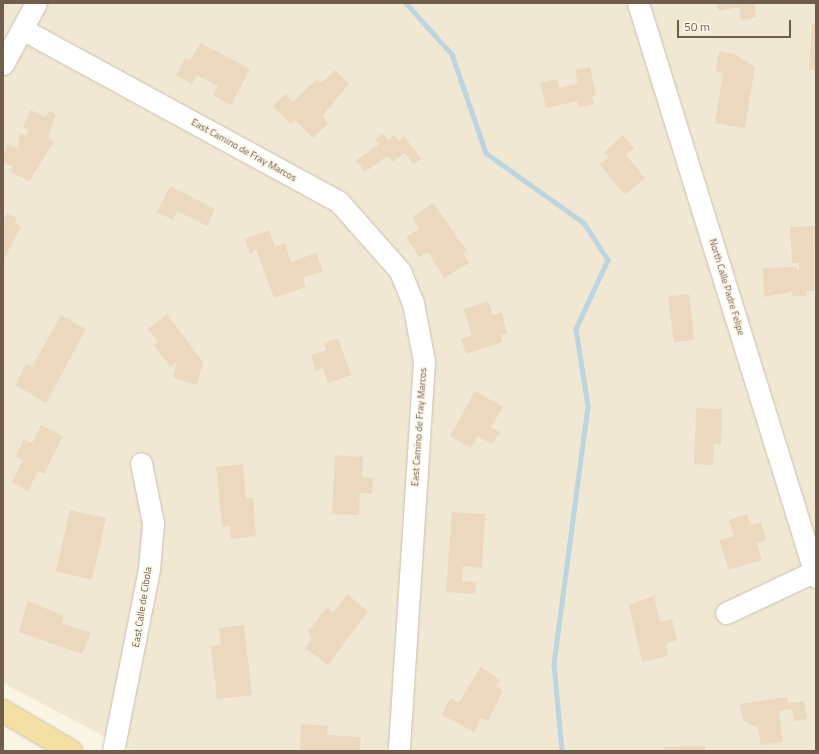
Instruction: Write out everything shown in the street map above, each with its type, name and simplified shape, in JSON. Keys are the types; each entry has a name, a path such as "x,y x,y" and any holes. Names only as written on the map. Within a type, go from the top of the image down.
{"main road":[{"path":"3,711 71,751"}],"street":[{"path":"3,64 36,3"},
{"name":"North Calle Padre Felipe","path":"638,3 814,575 726,613"},
{"name":"East Camino de Fray Marcos","path":"22,29 339,202 400,272 413,303 424,361 399,751"},
{"name":"East Calle de Cibola","path":"113,751 149,569 153,523 141,463"}],"shaded area":[{"path":"3,3 816,3 816,751 132,751 3,683"}],"building":[{"path":"717,3 754,3 756,17 741,20 739,7 718,11"},
{"path":"812,24 816,24 816,70 809,70"},
{"path":"200,43 250,69 231,105 213,95 218,86 197,75 192,84 176,75 185,58 190,61"},
{"path":"719,51 734,54 755,67 745,128 715,123 723,73 716,72"},
{"path":"590,67 596,95 592,96 594,104 579,107 577,101 546,108 540,83 557,79 559,88 578,84 575,70"},
{"path":"335,70 349,84 323,115 328,124 313,138 295,120 290,124 273,106 286,94 293,102 317,79 321,83"},
{"path":"31,110 45,117 49,111 56,114 48,138 54,142 29,181 10,172 13,167 3,162 3,154 8,144 18,149 20,133 26,136 29,130 23,127"},
{"path":"383,133 388,140 394,135 399,141 404,136 421,159 413,164 405,153 392,162 387,156 365,172 356,160 379,144 375,139"},
{"path":"623,135 634,148 626,155 645,178 625,195 600,165 609,157 604,152"},
{"path":"170,186 215,209 207,226 177,211 173,220 157,212"},
{"path":"433,203 467,251 463,254 469,263 444,278 428,252 419,257 406,237 419,229 412,217"},
{"path":"7,213 17,218 15,223 21,226 3,261 3,221"},
{"path":"815,226 814,291 806,291 807,296 793,296 792,292 764,297 763,268 795,267 799,271 799,263 792,263 790,227"},
{"path":"269,230 275,247 285,243 291,262 316,253 323,271 303,278 306,287 274,298 256,249 250,254 245,239"},
{"path":"689,294 695,340 674,342 668,297"},
{"path":"488,301 493,315 502,312 507,334 501,335 502,342 466,354 461,339 472,335 464,309"},
{"path":"167,314 203,362 197,385 173,378 177,361 170,367 154,345 158,342 148,329"},
{"path":"61,315 86,329 46,403 15,385 26,364 32,367"},
{"path":"338,338 351,375 328,383 323,368 316,371 311,355 327,350 324,343"},
{"path":"475,391 503,407 491,427 500,432 492,444 478,436 471,448 450,436"},
{"path":"696,408 722,409 721,445 714,444 713,465 694,464"},
{"path":"41,425 63,436 44,474 38,471 28,491 12,482 23,460 15,457 24,439 32,443"},
{"path":"335,455 363,457 362,477 373,478 372,494 360,493 359,515 332,514"},
{"path":"243,464 246,498 253,498 256,536 231,539 230,526 222,527 216,467"},
{"path":"70,510 106,518 92,580 56,571"},
{"path":"452,512 485,514 482,568 463,566 462,581 476,582 475,594 446,592"},
{"path":"747,514 751,525 761,522 766,540 757,543 762,560 729,570 719,540 734,536 729,520"},
{"path":"347,594 368,611 328,665 305,648 312,639 308,632 327,607 333,613"},
{"path":"654,596 660,622 672,619 677,640 666,643 668,656 642,662 629,605"},
{"path":"28,601 64,616 62,623 91,633 82,654 19,632"},
{"path":"244,625 252,695 217,699 211,646 221,645 219,628"},
{"path":"480,667 501,680 496,686 503,691 488,721 481,718 474,732 442,715 450,698 459,703"},
{"path":"787,697 788,703 804,701 807,719 794,721 792,709 779,711 783,742 761,745 758,728 743,720 740,704"},
{"path":"301,724 328,726 327,735 361,737 360,751 300,751"},
{"path":"705,746 705,751 664,751 664,747"}],"waterway":[{"path":"406,3 452,54 486,153 584,223 608,260 576,329 588,406 554,664 562,751"}]}
